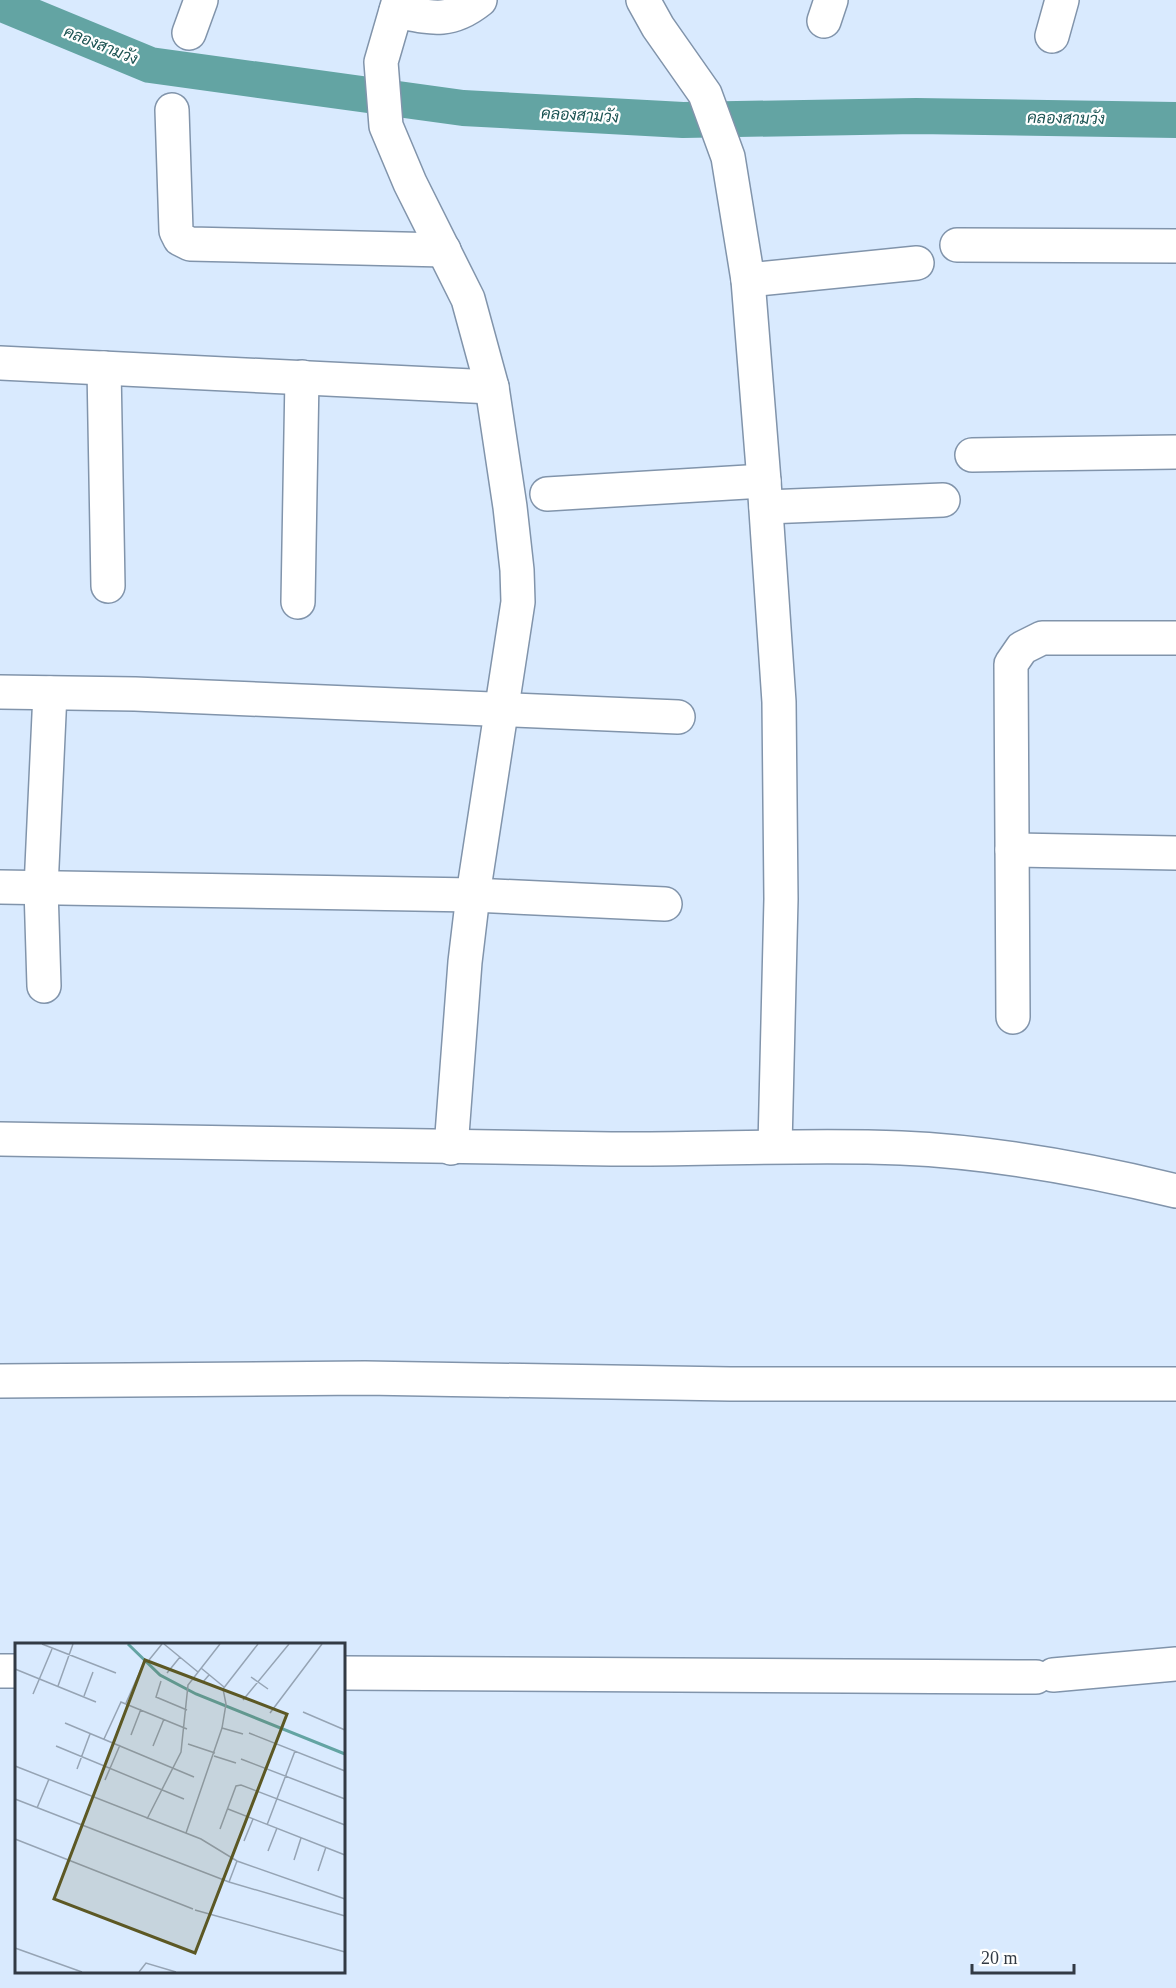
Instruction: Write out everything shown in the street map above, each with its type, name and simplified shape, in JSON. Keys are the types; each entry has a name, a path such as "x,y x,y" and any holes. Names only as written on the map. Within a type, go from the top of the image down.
{"street":[{"path":"189,33 201,0"},
{"path":"451,1148 465,962 518,602 517,570 492,387 468,299 410,183 386,126 381,62 397,6 433,18 456,15 480,0"},
{"path":"643,0 658,27 705,94 728,157 748,280 779,702 781,899 775,1146"},
{"path":"1052,36 1062,0"},
{"path":"172,110 176,231 180,239 190,244 444,250"},
{"path":"957,245 1176,246"},
{"path":"748,280 917,263"},
{"path":"0,363 492,387"},
{"path":"104,368 108,586"},
{"path":"298,602 302,377"},
{"path":"972,455 1176,452"},
{"path":"547,494 765,494 943,500"},
{"path":"1013,1017 1011,664 1022,648 1042,638 1176,638"},
{"path":"0,692 135,694 678,717"},
{"path":"44,986 41,888 50,693"},
{"path":"1012,850 1176,853"},
{"path":"0,887 473,896 665,904"},
{"path":"0,1139 631,1150 775,1146 902,1148 986,1154 1176,1191"},
{"path":"0,1381 365,1378 730,1384 1176,1384"},
{"path":"345,1673 1045,1676 1176,1664"}],"waterway":[{"name":"คลองสามวัง","path":"0,3 150,65 463,108 683,120 916,116 1176,120"}]}
